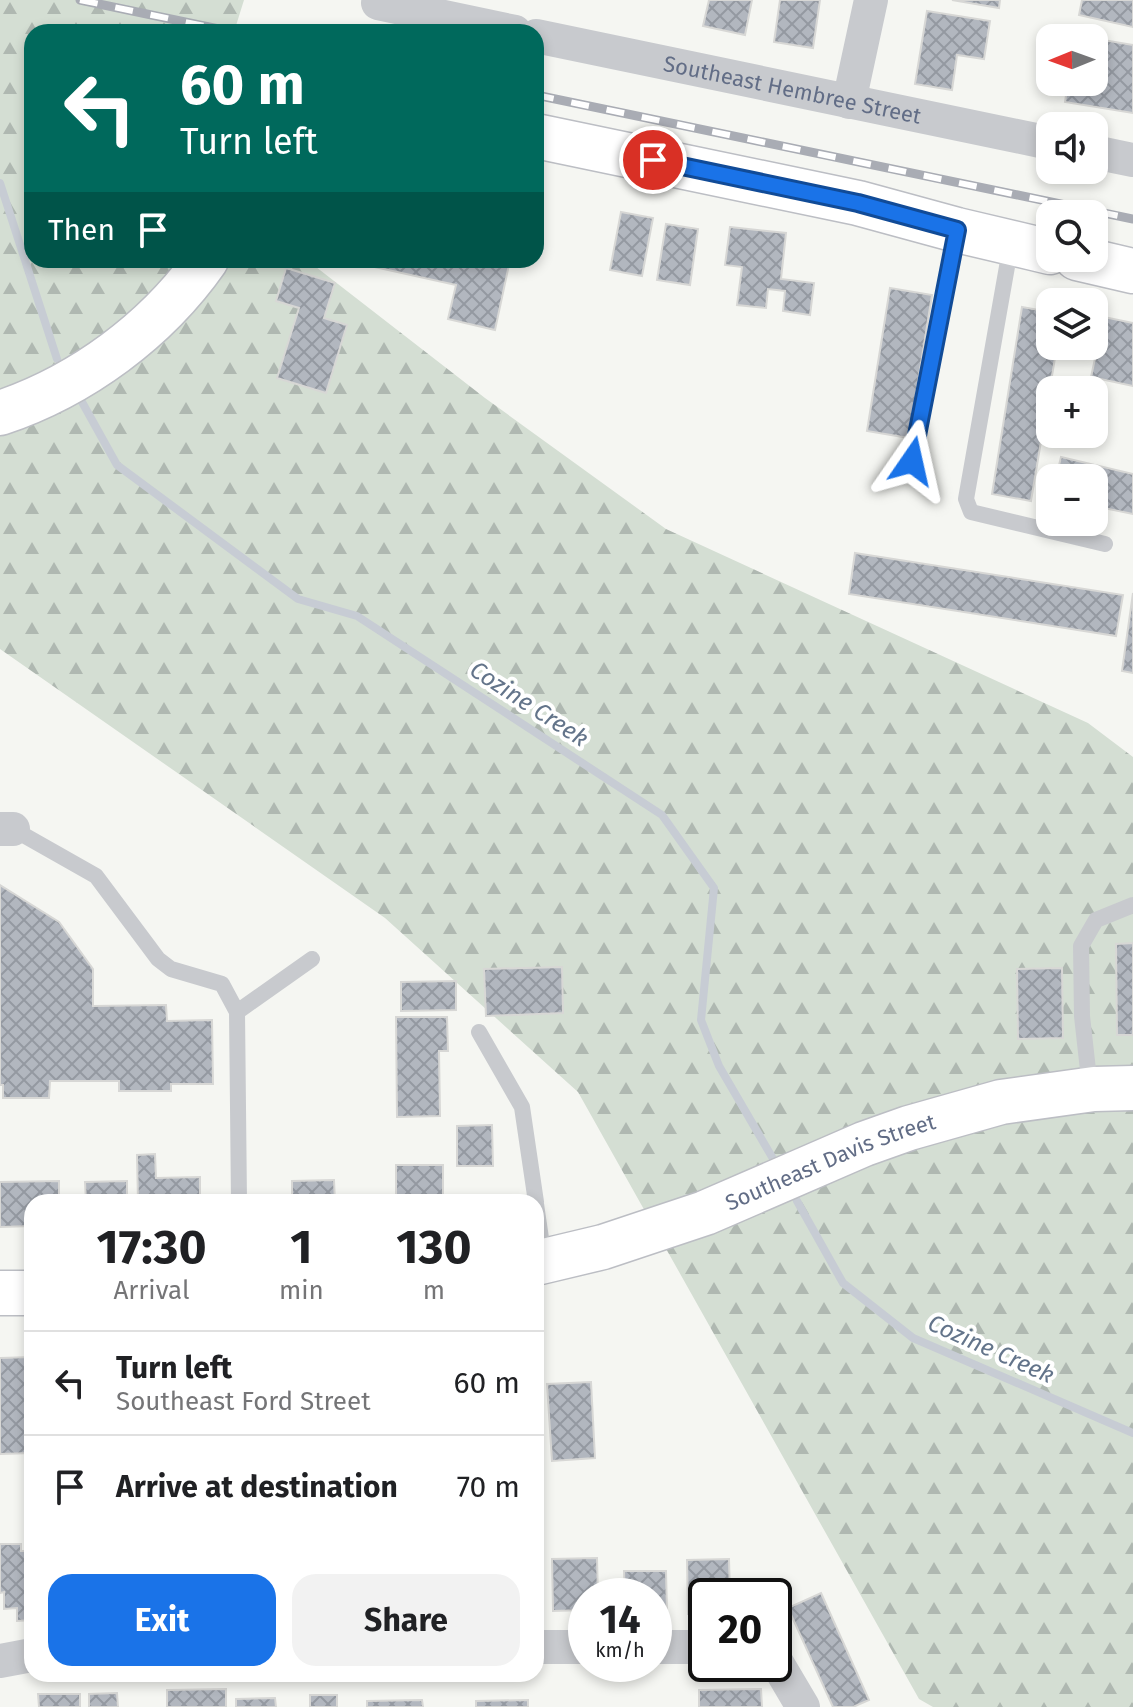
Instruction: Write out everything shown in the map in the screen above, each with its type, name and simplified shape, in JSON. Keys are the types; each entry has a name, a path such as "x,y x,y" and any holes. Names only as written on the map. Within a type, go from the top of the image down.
{"street":[{"path":"849,102 871,0"},
{"path":"378,3 477,24"},
{"name":"Southeast Hembree Street","path":"544,38 1036,140"},
{"path":"544,138 858,203 1031,247"},
{"path":"1108,155 1133,160"},
{"path":"1108,265 1133,271"},
{"path":"0,413 97,366 146,328 199,268"},
{"name":"Southeast Davis Street","path":"544,1261 603,1247 705,1213 864,1144 909,1128 1001,1102 1090,1090 1133,1088"},
{"path":"0,1293 24,1293"},
{"path":"544,1647 568,1647"},
{"path":"0,1661 24,1656"},
{"path":"788,1682 803,1707"}],"lane":[{"path":"912,461 957,230"},
{"path":"1031,247 966,499 971,512 1105,544"},
{"path":"6,829 96,876 158,959 171,969 222,984 237,1012 239,1194"},
{"path":"1090,1090 1082,1016 1081,946 1096,920 1133,905"},
{"path":"237,1012 312,959"},
{"path":"479,1032 522,1107 535,1194"}],"green space":[{"path":"0,0 244,0 236,24 24,24 24,268 317,268 485,398 666,529 1088,723 1133,757 1133,1707 933,1707 919,1699 578,1092 385,918 0,649"}],"building":[{"path":"709,0 752,0 745,35 703,26"},
{"path":"780,0 820,0 813,48 774,42"},
{"path":"952,0 1000,0 999,8"},
{"path":"1082,0 1133,0 1133,27 1079,15"},
{"path":"927,11 990,21 984,59 957,55 952,90 915,84"},
{"path":"1108,41 1133,45 1133,113 1065,102 1066,96 1108,96"},
{"path":"621,212 653,218 642,276 610,270"},
{"path":"666,224 698,229 690,285 657,280"},
{"path":"730,227 786,233 781,279 814,283 810,315 783,311 785,291 768,289 766,308 737,305 742,267 725,265"},
{"path":"286,268 335,283 324,318 347,325 326,393 277,378 299,308 276,301"},
{"path":"379,268 508,268 495,330 448,319 456,285"},
{"path":"890,288 932,295 909,438 867,431"},
{"path":"1022,307 1036,310 1036,360 1055,360 1052,376 1036,376 1036,448 1040,448 1031,501 992,494"},
{"path":"1108,318 1133,323 1133,386 1108,381 1108,376 1091,376 1095,360 1108,360"},
{"path":"1061,457 1091,464 1059,464"},
{"path":"1108,468 1133,474 1133,514 1108,509"},
{"path":"855,553 1123,595 1116,636 849,594"},
{"path":"1133,593 1133,673 1122,671"},
{"path":"0,885 59,922 93,969 93,1006 166,1005 167,1021 212,1020 213,1084 171,1084 171,1091 119,1091 119,1081 50,1081 49,1098 3,1098 3,1085 0,1085"},
{"path":"1133,943 1133,1035 1117,1035 1116,944"},
{"path":"562,967 563,1013 486,1016 484,969"},
{"path":"1062,968 1063,1038 1018,1039 1017,969"},
{"path":"456,981 456,1010 401,1011 401,982"},
{"path":"396,1017 447,1017 448,1051 439,1051 440,1116 397,1117"},
{"path":"492,1125 493,1166 457,1166 457,1126"},
{"path":"155,1154 156,1178 200,1177 200,1194 138,1194 137,1155"},
{"path":"396,1165 443,1165 443,1194 396,1194"},
{"path":"334,1180 335,1194 292,1194 292,1181"},
{"path":"59,1181 59,1194 24,1194 24,1226 0,1227 0,1182"},
{"path":"127,1181 127,1194 86,1194 85,1182"},
{"path":"24,1357 24,1453 0,1454 0,1358"},
{"path":"591,1382 595,1458 552,1461 547,1384"},
{"path":"0,1544 21,1544 21,1551 24,1551 24,1621 17,1621 17,1608 4,1609 4,1592 0,1593"},
{"path":"597,1558 598,1578 568,1578 568,1611 553,1611 552,1559"},
{"path":"729,1559 730,1578 688,1578 688,1614 687,1560"},
{"path":"624,1571 666,1571 666,1578 624,1578"},
{"path":"821,1593 869,1700 853,1707 833,1707 792,1617 792,1606"},
{"path":"226,1689 226,1707 167,1707 167,1690"},
{"path":"761,1689 762,1707 699,1707 699,1690"},
{"path":"117,1693 118,1707 89,1707 89,1694"},
{"path":"38,1694 80,1694 80,1707 39,1707"},
{"path":"310,1695 337,1695 337,1707 310,1707"},
{"path":"275,1698 276,1707 236,1707 236,1699"},
{"path":"422,1700 423,1707 367,1707 367,1701"},
{"path":"528,1700 528,1707 476,1707 476,1701"}],"waterway":[{"name":"Cozine Creek","path":"0,183 24,257"},
{"name":"Cozine Creek","path":"28,268 57,359"},
{"name":"Cozine Creek","path":"82,402 117,465 298,599 357,616 662,815 714,888 701,1020 719,1066 772,1157"},
{"name":"Cozine Creek","path":"797,1201 843,1283 913,1338 1133,1433"}],"railway":[{"path":"80,0 195,24"},
{"path":"544,97 1133,219"}],"route":[{"path":"653,160 858,203 957,230 912,461"}]}
